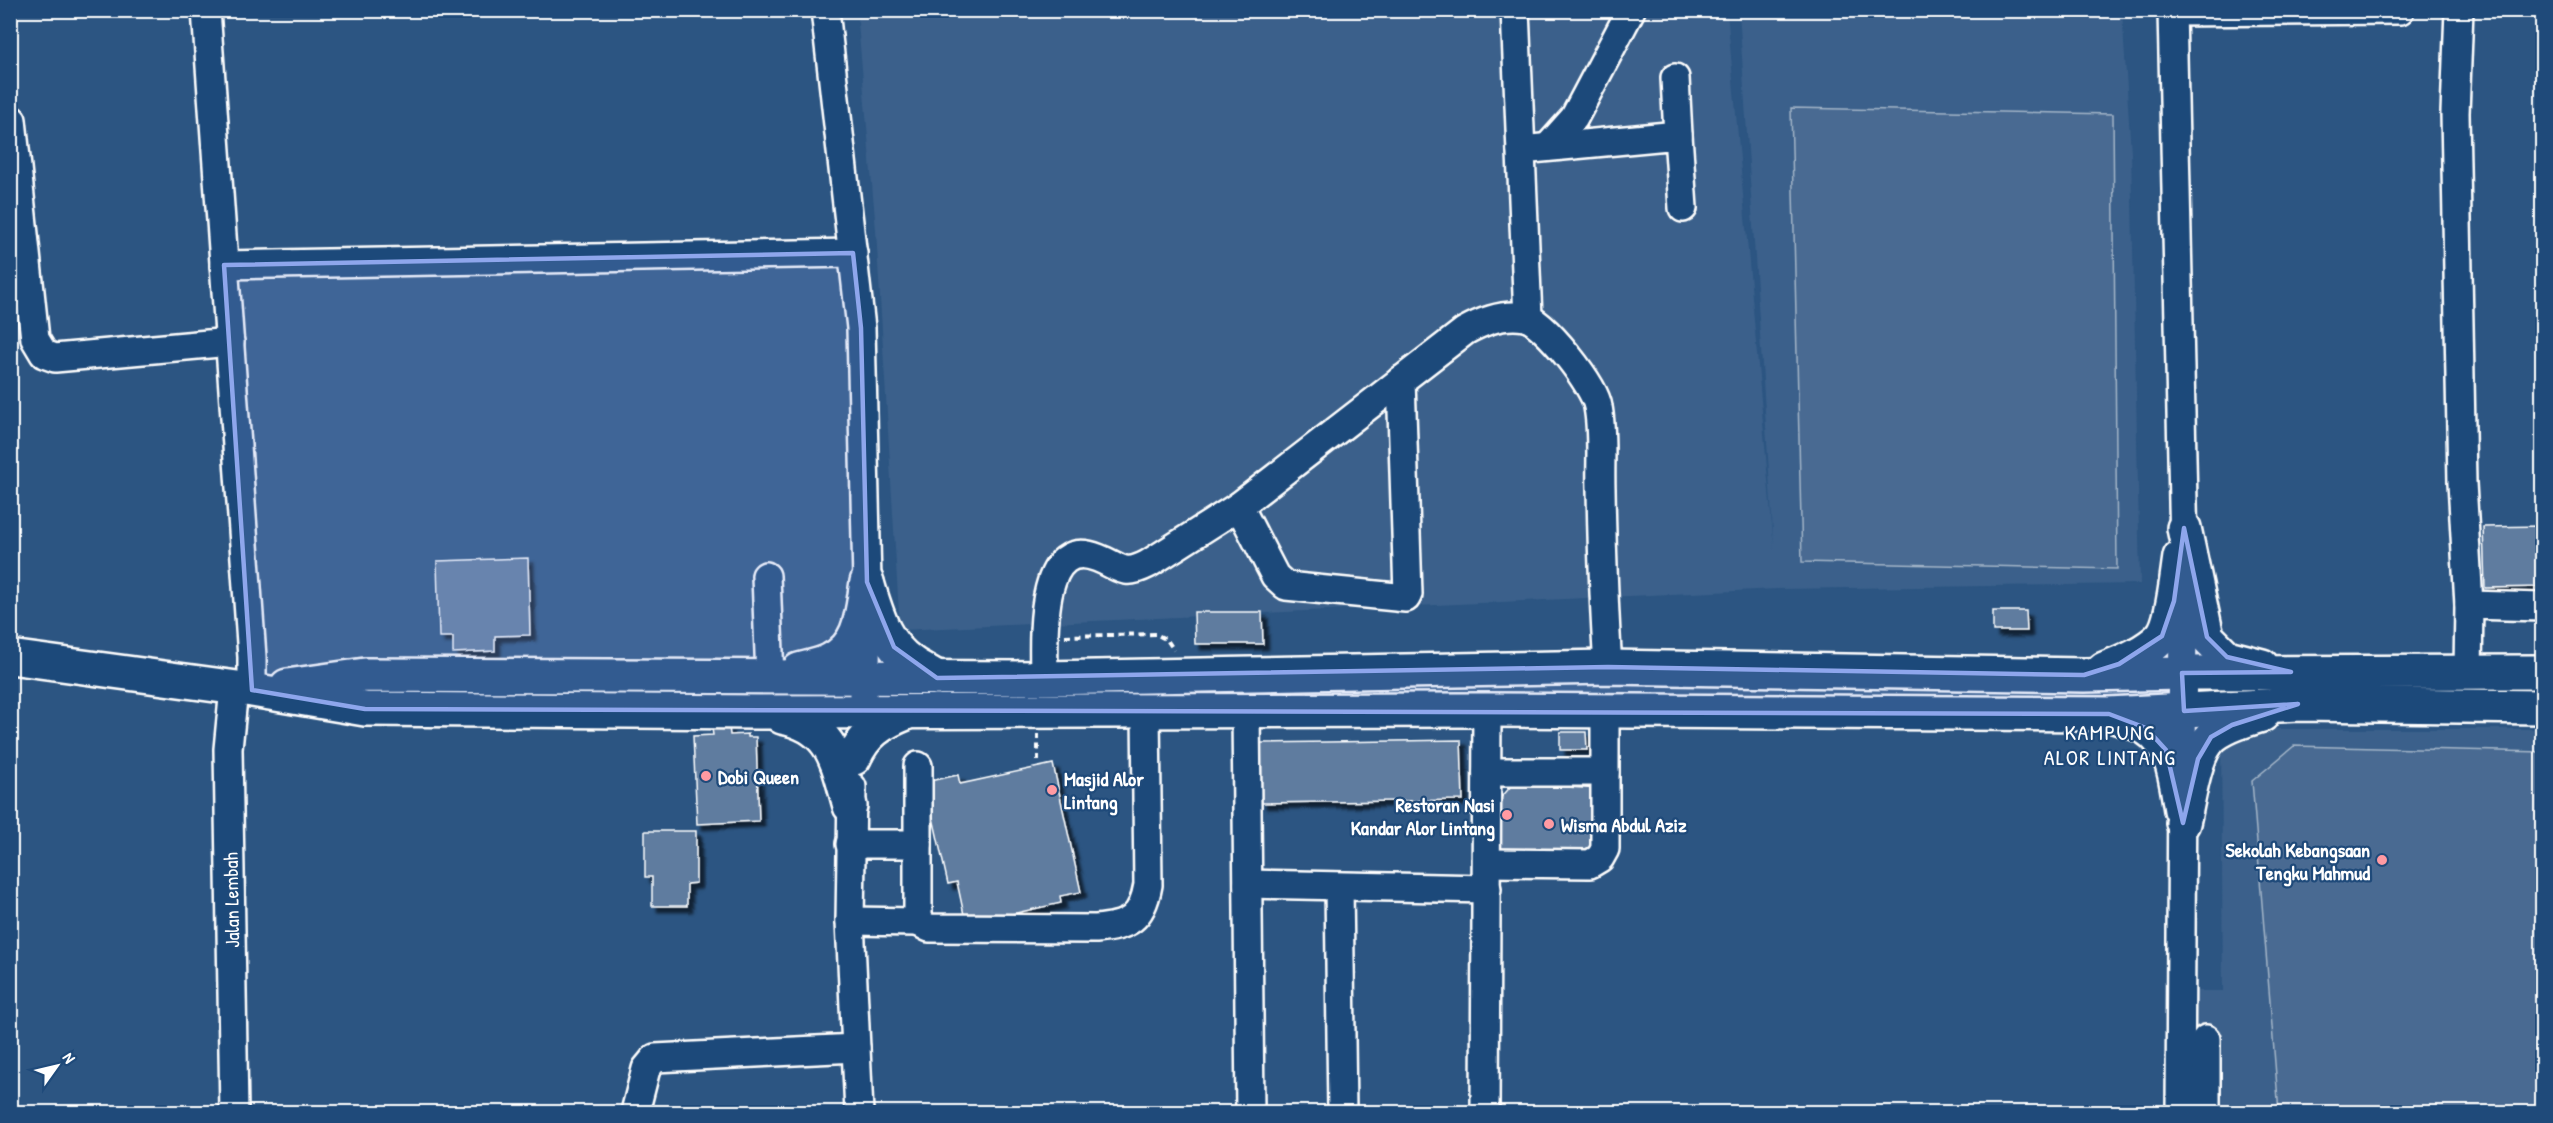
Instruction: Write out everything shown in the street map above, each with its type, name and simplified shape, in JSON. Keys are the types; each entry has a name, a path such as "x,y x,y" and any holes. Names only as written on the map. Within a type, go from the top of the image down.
{"main road":[{"path":"2184,528 2207,637 2227,657 2290,672"},
{"path":"2084,675 2119,664 2139,654 2162,636 2174,602 2184,528"},
{"path":"867,582 885,633 894,647 913,664 937,678"},
{"path":"774,678 829,661 843,652 857,633 867,582"},
{"path":"10,657 243,689 365,709 759,712 1605,710 2109,714 2298,704 2542,707"},
{"path":"243,689 365,675 1044,678 1608,666 2084,675 2542,672"},
{"path":"2183,823 2199,759 2211,736 2232,724 2298,704"},
{"path":"854,758 861,744 874,729 910,711"},
{"path":"759,712 797,720 819,733 834,753 850,806"},
{"path":"2109,714 2146,728 2166,750 2174,767 2183,823"}],"street":[{"name":"Jalan Lembah","path":"206,10 252,657 228,756 234,1113"},
{"path":"825,10 861,328 867,582 865,678 850,806 850,921 859,1113"},
{"path":"1515,10 1534,149 1528,318"},
{"path":"1534,149 1574,118 1631,10"},
{"path":"2180,1113 2184,528 2172,11 2400,10"},
{"path":"2459,10 2455,113 2462,483 2469,605 2468,672"},
{"path":"1675,78 1683,208"},
{"path":"12,120 35,339 44,354 55,358 230,342"},
{"path":"1534,149 1678,135"},
{"path":"224,265 854,253"},
{"path":"1044,678 1043,636 1052,575 1058,565 1073,556 1086,555 1125,571 1136,570 1239,506 1465,331 1479,323 1509,317 1528,318 1550,337 1585,376 1598,407 1608,666"},
{"path":"1239,506 1275,576 1287,586 1406,598 1408,594 1401,380"},
{"path":"766,576 774,678"},
{"path":"2469,605 2542,607"},
{"path":"1246,710 1250,1113"},
{"path":"1485,1113 1487,710"},
{"path":"1248,884 1339,887 1487,876 1596,862 1605,849 1605,710"},
{"path":"850,921 918,921 929,928 1096,929 1119,927 1134,918 1145,903 1148,885 1146,711"},
{"path":"918,766 918,921"},
{"path":"1487,772 1605,772"},
{"path":"850,844 918,844"},
{"path":"1339,887 1342,1113"},
{"path":"2206,1039 2206,1113"},
{"path":"634,1113 646,1069 655,1058 856,1048"}],"path":[{"path":"1043,636 1156,634 1167,640 1174,651 1175,675"}],"highlighted area":[{"path":"853,253 861,328 867,582 894,647 937,678 1608,667 2084,675 2119,664 2162,636 2174,601 2184,528 2207,637 2227,657 2291,672 2182,673 2184,711 2298,704 2232,725 2211,737 2198,759 2183,823 2166,750 2146,728 2109,714 365,709 252,690 224,265"}],"shaded area":[{"path":"857,11 1727,11 1774,549 1739,11 2122,11 2131,153 2140,584 1777,589 900,630 876,230"},
{"path":"1791,108 2113,114 2117,569 1802,562"},
{"name":"Sekolah Kebangsaan Tengku Mahmud","path":"2221,729 2542,729 2542,1112 2188,1112 2187,991 2223,991"},
{"name":"Sekolah Kebangsaan Tengku Mahmud","path":"2294,746 2542,752 2542,1112 2279,1112 2252,781"}],"building":[{"path":"2542,526 2542,587 2485,588 2483,527"},
{"path":"528,558 530,635 495,636 495,651 453,653 453,637 439,637 437,561"},
{"path":"1993,611 2026,611 2027,631 1993,631"},
{"path":"1194,612 1262,612 1263,644 1195,644"},
{"path":"729,727 730,735 748,734 748,737 756,737 759,821 697,824 693,736 713,735 712,728"},
{"path":"1560,732 1586,732 1587,750 1560,750"},
{"path":"1461,740 1463,800 1261,803 1260,743"},
{"path":"1053,764 1081,892 1060,896 1061,903 966,924 957,882 948,884 925,782 958,775 960,784"},
{"name":"Wisma Abdul Aziz","path":"1513,784 1601,789 1598,855 1497,849 1499,800"},
{"path":"645,831 696,831 696,883 687,884 687,906 652,906 652,877 645,877"}],"place":[{"name":"Dobi Queen","path":"706,776"},
{"name":"Masjid Alor Lintang","path":"1052,790"},
{"name":"Restoran Nasi Kandar Alor Lintang","path":"1507,815"},
{"name":"Wisma Abdul Aziz","path":"1549,824"},
{"name":"Sekolah Kebangsaan Tengku Mahmud","path":"2382,860"}],"district":[{"name":"KAMPUNG ALOR LINTANG","path":"2110,744"}]}
